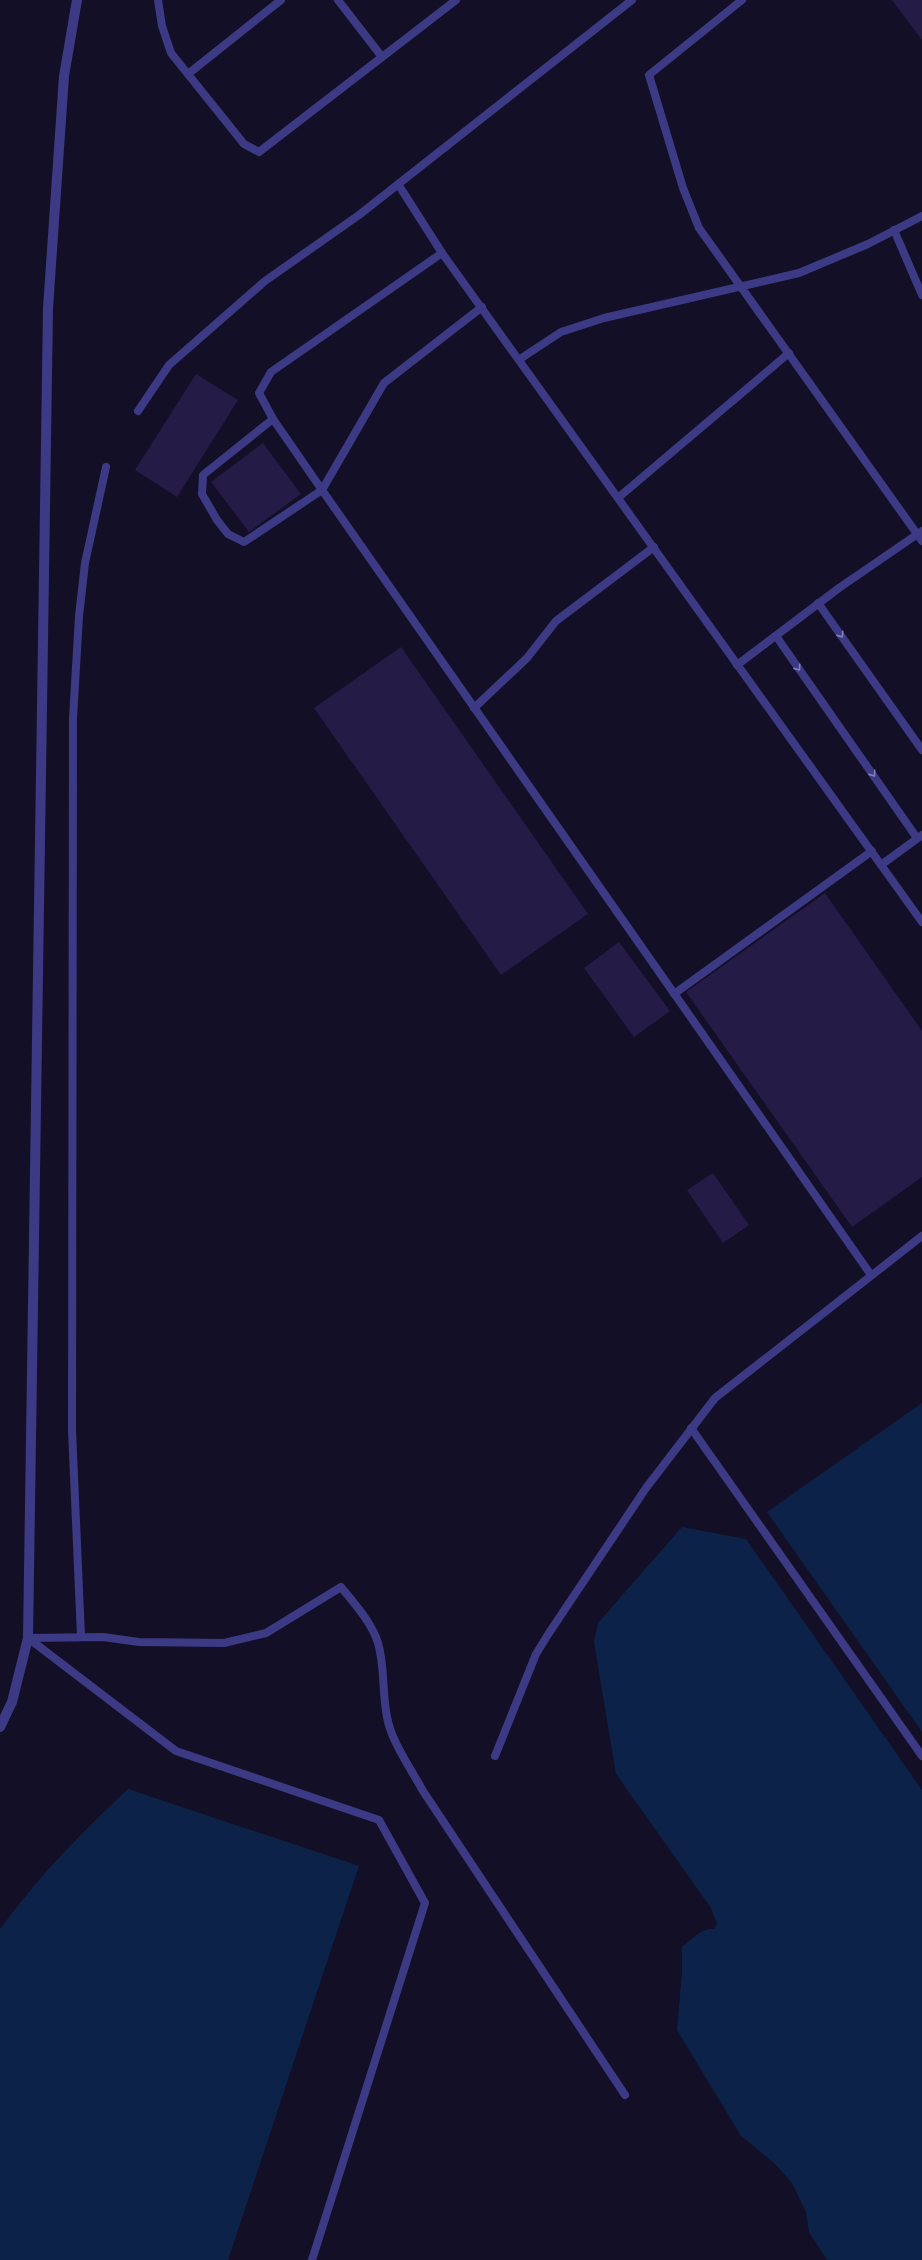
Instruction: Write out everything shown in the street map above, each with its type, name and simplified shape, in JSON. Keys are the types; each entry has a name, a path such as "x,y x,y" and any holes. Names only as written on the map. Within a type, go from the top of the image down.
{"street":[{"path":"0,1727 12,1702 28,1638 48,308 64,76 77,0"}],"lane":[{"path":"158,0 162,26 171,53 244,144 259,152 456,0"},
{"path":"188,74 281,0"},
{"path":"338,0 382,57"},
{"path":"138,411 169,366 265,281 359,215 632,0"},
{"path":"737,665 818,603 920,535 699,228 684,188 649,75 742,0"},
{"path":"398,184 442,254 520,359 737,665 922,922"},
{"path":"520,359 561,332 604,318 742,288 799,272 868,244 922,216"},
{"path":"894,230 922,295"},
{"path":"442,254 271,372 259,393 274,419 322,490 871,1276"},
{"path":"274,419 203,475 202,494 217,520 228,534 244,542 322,490 384,384 482,307"},
{"path":"619,497 789,353"},
{"path":"81,1636 72,1430 73,718 79,616 85,563 106,467"},
{"path":"474,708 527,658 556,621 654,547"},
{"path":"818,603 922,750"},
{"path":"776,636 920,837 881,864"},
{"path":"674,994 872,852"},
{"path":"495,1756 536,1654 646,1488 715,1398 922,1236"},
{"path":"691,1428 922,1756"},
{"path":"28,1638 81,1636 104,1637 139,1642 224,1643 266,1633 341,1587 356,1607 378,1642 382,1661 387,1718 400,1751 423,1791 625,2095"},
{"path":"28,1638 176,1751 379,1820 425,1903 312,2260"}],"water":[{"path":"922,1403 922,1732 767,1512"},
{"path":"682,1527 746,1539 922,1790 922,2260 827,2260 809,2232 806,2212 792,2183 774,2163 741,2136 677,2030 682,1972 682,1947 701,1932 714,1929 717,1924 711,1908 616,1774 594,1642 598,1623"},
{"path":"128,1789 359,1866 228,2260 0,2260 0,1929 45,1873 93,1822"}],"building":[{"path":"892,0 922,0 922,40"},
{"path":"196,374 238,400 177,497 135,470"},
{"path":"263,443 301,494 249,532 211,482"},
{"path":"401,647 588,914 501,975 314,708"},
{"path":"825,893 922,1031 922,1177 852,1227 686,992"},
{"path":"619,942 670,1011 634,1037 584,968"},
{"path":"713,1173 749,1225 723,1243 687,1190"}]}
